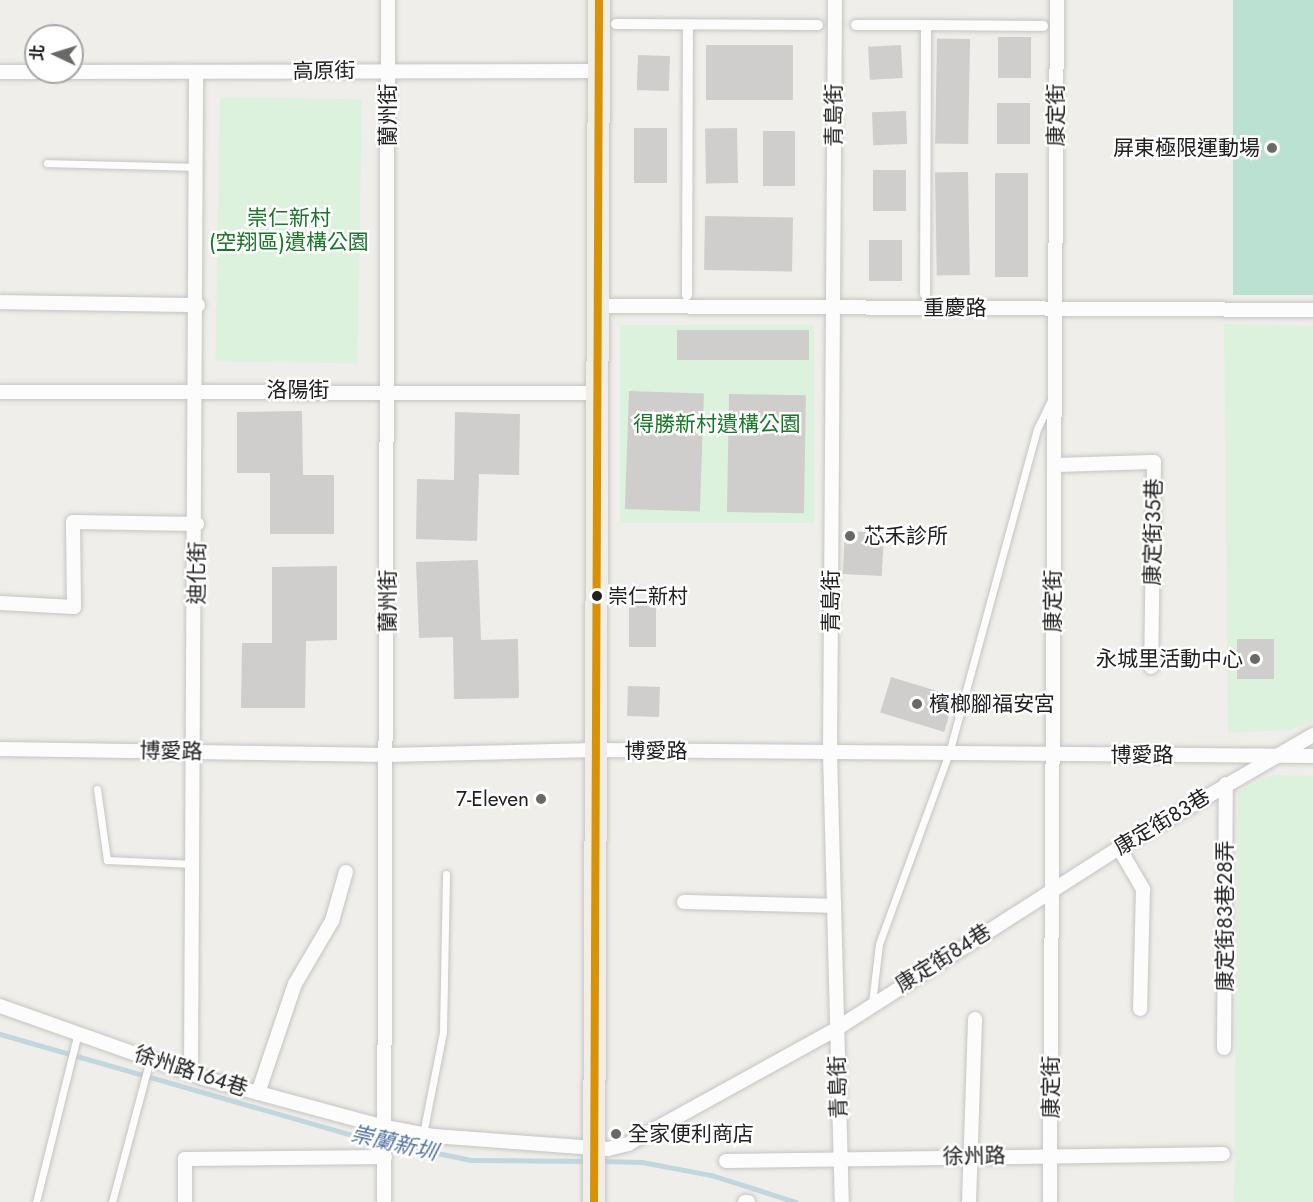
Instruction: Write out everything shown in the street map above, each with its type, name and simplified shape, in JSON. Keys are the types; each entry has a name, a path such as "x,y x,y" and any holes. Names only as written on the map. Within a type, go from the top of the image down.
{"main road":[{"path":"594,1202 599,0"}],"street":[{"name":"蘭州街","path":"384,1202 388,0"},
{"name":"青島街","path":"835,0 830,752 832,906 842,1202"},
{"name":"康定街","path":"1050,1202 1056,0"},
{"path":"616,24 818,25"},
{"path":"856,25 1043,26"},
{"path":"925,294 926,25"},
{"path":"687,295 688,26"},
{"name":"高原街","path":"84,72 196,73 388,69 599,71"},
{"path":"0,72 24,72"},
{"name":"迪化街","path":"191,1074 198,390 196,73"},
{"path":"0,302 198,305"},
{"name":"重慶路","path":"597,306 1313,310"},
{"name":"洛陽街","path":"0,392 388,390 596,393"},
{"name":"康定街35巷","path":"1054,465 1154,462 1151,667"},
{"path":"0,603 74,607 73,522 197,524"},
{"name":"康定街83巷","path":"1052,890 1273,756 1313,735"},
{"name":"博愛路","path":"0,749 387,755 595,750 1313,756"},
{"name":"康定街83巷28弄","path":"1224,1048 1226,784"},
{"path":"1119,848 1143,889 1140,1009"},
{"path":"258,1093 295,984 332,921 346,872"},
{"name":"康定街84巷","path":"836,1029 872,1003 1052,890"},
{"path":"684,902 832,906"},
{"name":"徐州路164巷","path":"0,1006 78,1032 149,1063 385,1130"},
{"path":"969,1202 975,1019"},
{"path":"385,1130 594,1156 628,1144 836,1029"},
{"path":"185,1202 185,1159 385,1153"},
{"name":"徐州路","path":"726,1161 1223,1154"}],"lane":[{"path":"47,164 197,166"},
{"path":"872,1003 879,944 949,753 1037,429 1054,392"},
{"path":"97,789 107,860 193,864"},
{"path":"423,1134 443,1032 446,874"},
{"path":"36,1202 78,1032"},
{"path":"112,1202 149,1063"}],"green space":[{"name":"屏東極限運動場","path":"1233,0 1313,0 1313,295 1233,295"},
{"name":"崇仁新村 (空翔區)遺構公園","path":"220,97 362,99 357,363 215,361"},
{"path":"1224,324 1313,326 1313,721 1290,730 1228,733"},
{"name":"得勝新村遺構公園","path":"620,325 814,325 814,523 620,523"},
{"path":"1272,775 1313,776 1313,1202 1234,1202 1238,792"}],"building":[{"path":"998,37 1031,37 1031,78 998,78"},
{"path":"937,38 970,39 968,144 935,143"},
{"path":"706,45 793,45 793,100 706,100"},
{"path":"901,45 903,78 870,80 868,47"},
{"path":"638,55 670,56 669,91 637,90"},
{"path":"997,103 1030,103 1030,144 997,144"},
{"path":"906,111 907,144 873,145 872,112"},
{"path":"634,128 667,128 667,183 634,183"},
{"path":"737,128 738,183 706,184 705,129"},
{"path":"763,131 795,131 795,186 763,186"},
{"path":"873,170 906,170 906,211 873,211"},
{"path":"968,172 970,275 937,276 935,173"},
{"path":"995,173 1028,173 1028,277 995,277"},
{"path":"705,216 793,218 792,272 704,270"},
{"path":"869,240 902,240 902,281 869,281"},
{"path":"677,330 809,330 809,360 677,360"},
{"path":"629,391 704,394 700,512 625,509"},
{"path":"729,394 806,395 804,513 727,512"},
{"path":"302,411 303,475 334,475 334,534 270,534 270,473 237,473 237,412"},
{"path":"455,412 520,414 519,475 479,474 477,541 416,539 417,479 454,480"},
{"path":"845,531 884,533 882,576 843,574"},
{"path":"478,560 481,640 518,639 519,698 454,699 453,637 419,638 416,562"},
{"path":"337,566 337,640 306,641 305,708 241,708 242,643 272,643 272,567"},
{"path":"629,599 656,599 656,647 629,647"},
{"name":"永城里活動中心","path":"1237,639 1274,639 1274,679 1237,679"},
{"name":"檳榔腳福安宮","path":"891,677 955,697 944,732 880,712"},
{"path":"628,686 660,687 659,717 627,716"}],"waterway":[{"name":"崇蘭新圳","path":"0,1034 356,1136 471,1160 589,1161"},
{"name":"崇蘭新圳","path":"601,1161 642,1162 711,1175 796,1202"}],"transit line":[{"path":"594,1202 599,0"}],"place":[{"name":"屏東極限運動場","path":"1272,148"},
{"name":"芯禾診所","path":"850,536"},
{"name":"崇仁新村","path":"597,596"},
{"name":"永城里活動中心","path":"1255,659"},
{"name":"檳榔腳福安宮","path":"917,704"},
{"name":"7-Eleven","path":"541,799"},
{"name":"全家便利商店","path":"616,1134"}]}
